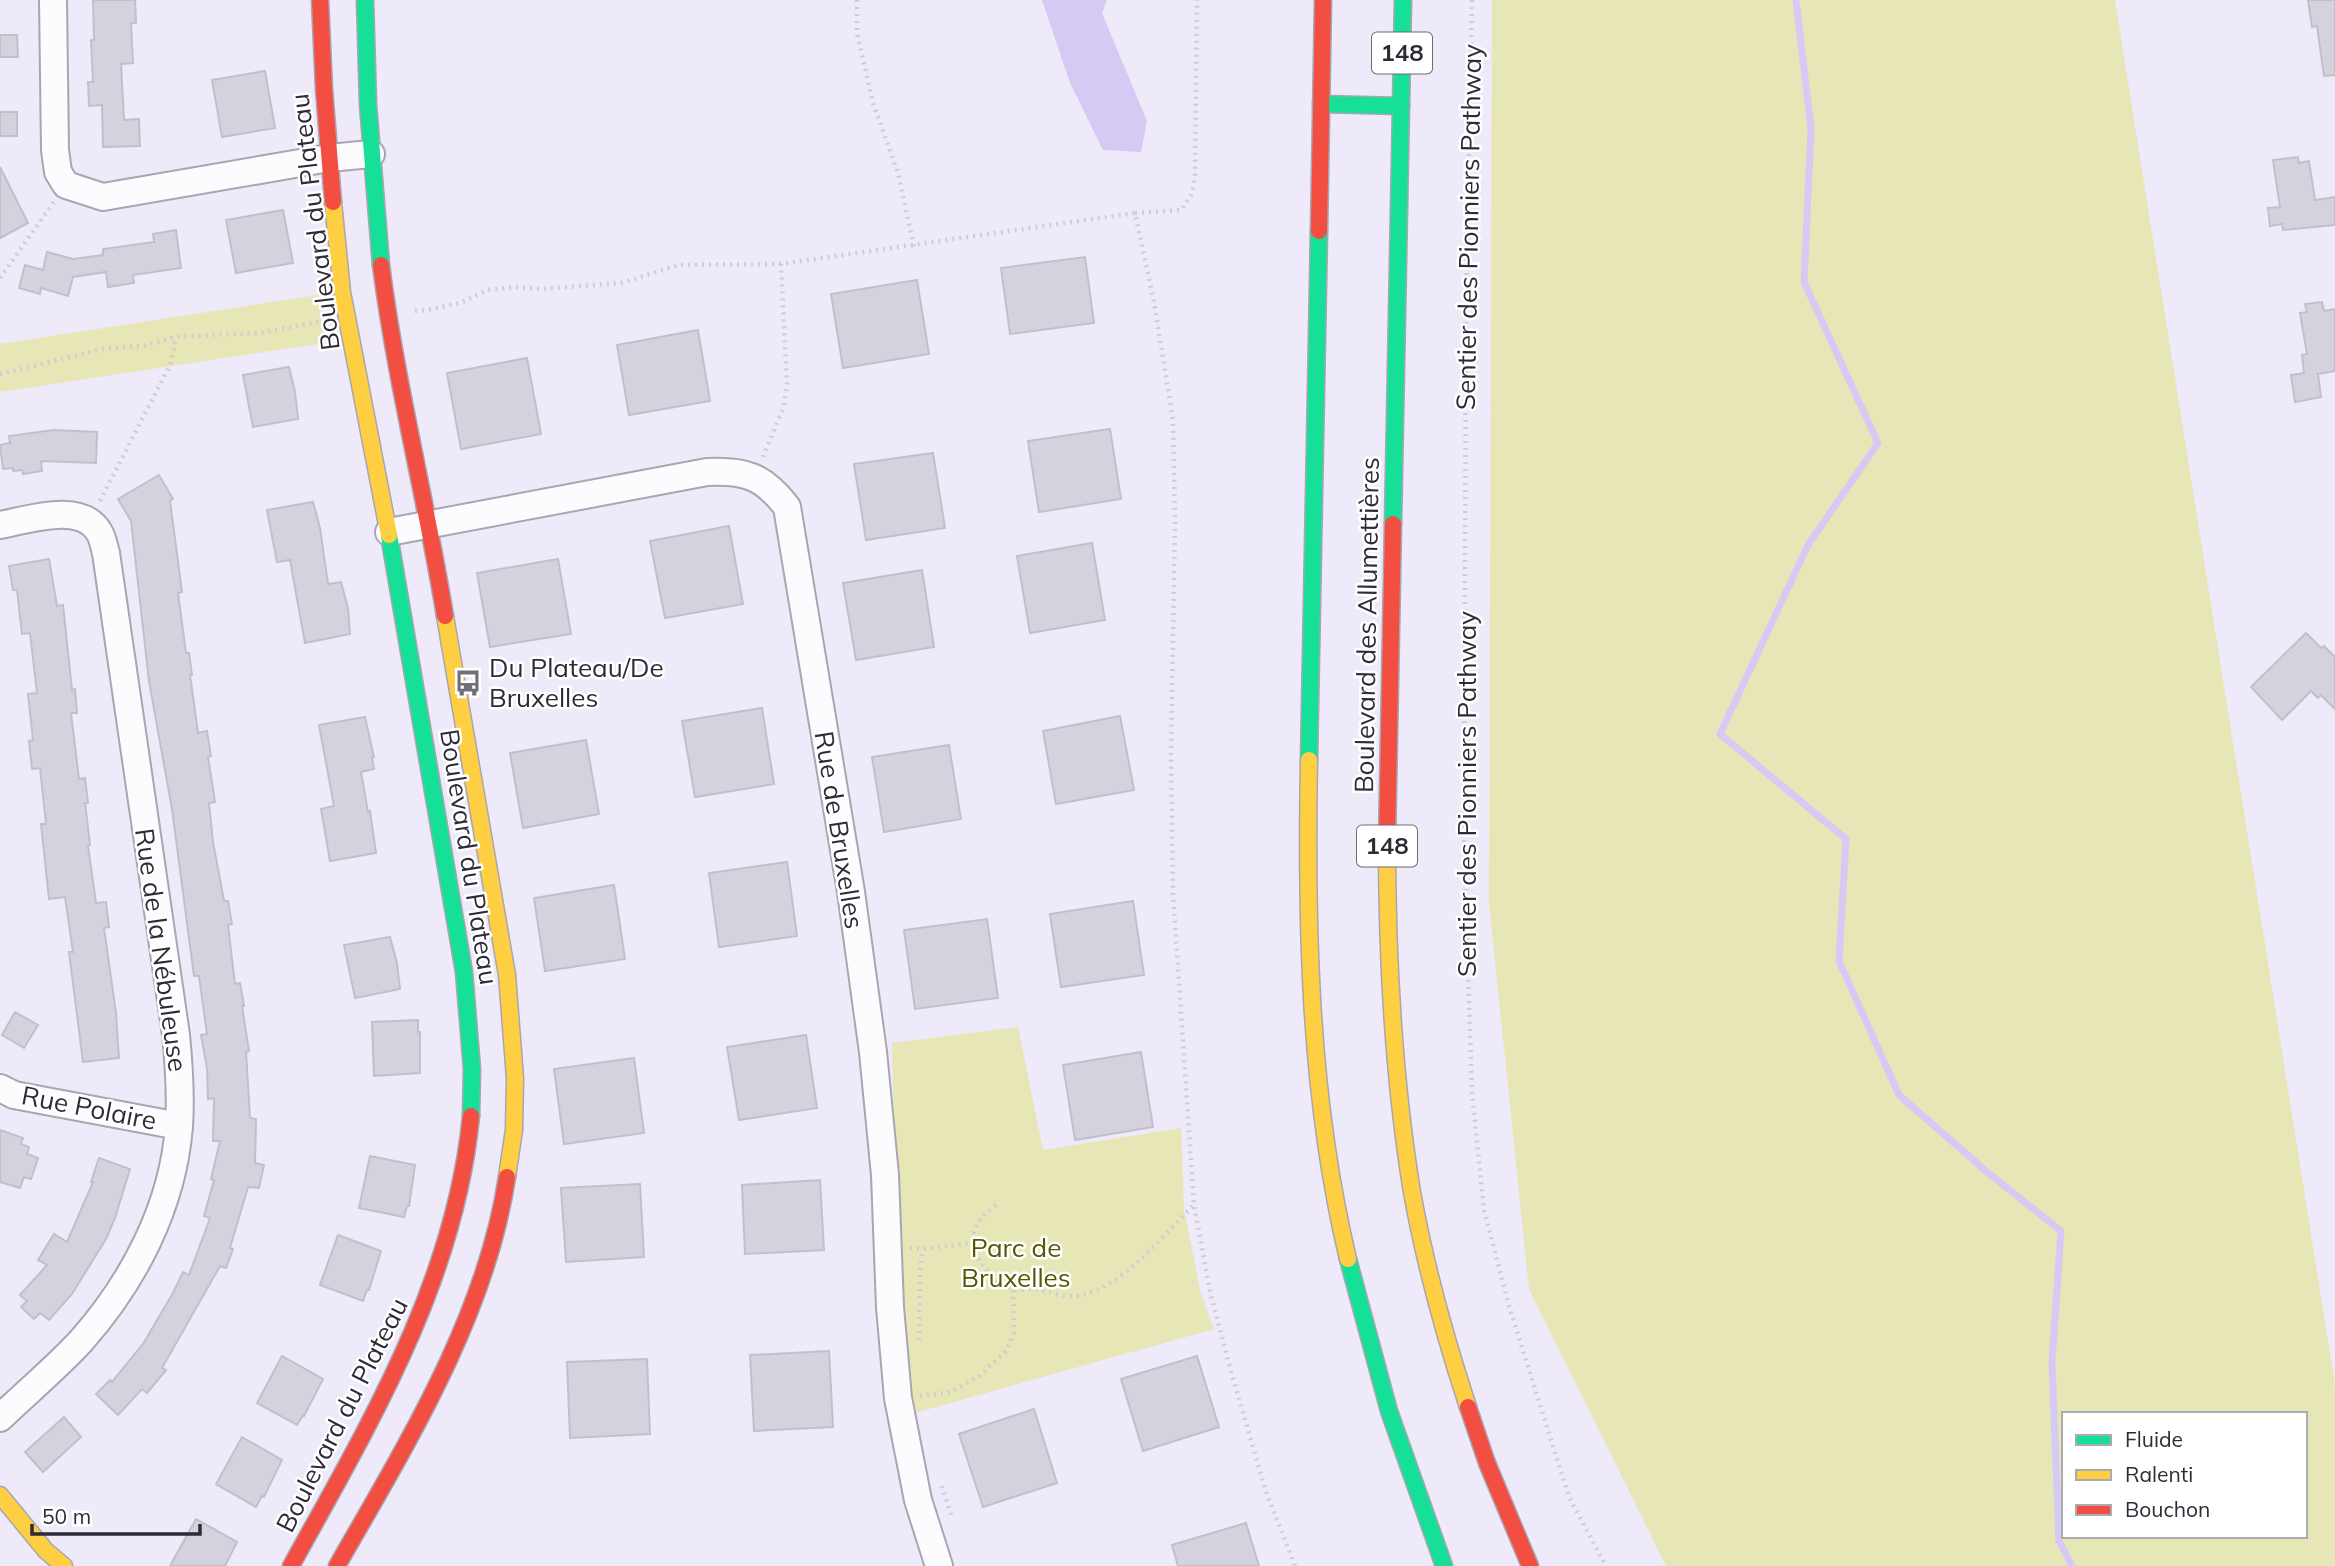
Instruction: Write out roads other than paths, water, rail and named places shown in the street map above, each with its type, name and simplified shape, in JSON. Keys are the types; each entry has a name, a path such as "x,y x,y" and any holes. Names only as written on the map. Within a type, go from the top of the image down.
{"main road":[{"name":"Boulevard du Plateau","path":"291,1566 391,1382 422,1318 448,1243 466,1161 472,1038 467,992 389,532 342,290 323,87 320,0"},
{"name":"Boulevard du Plateau","path":"337,1566 439,1380 460,1335 483,1272 507,1183 513,1142 515,1093 508,980 429,525 387,312 371,154 365,0"},
{"path":"1323,0 1307,866 1313,1032 1327,1148 1349,1267 1398,1440 1444,1566"},
{"name":"Boulevard des Allumettières","path":"1403,0 1386,892 1396,1071 1414,1205 1441,1323 1490,1469 1530,1566"},
{"path":"1321,104 1401,106"},
{"path":"0,1495 46,1551 64,1566"}],"street":[{"path":"53,0 55,150 58,172 66,185 103,197 329,158 371,154"},
{"name":"Rue de Bruxelles","path":"429,525 707,472 733,471 755,477 773,489 787,506 851,892 873,1052 885,1175 890,1307 915,1396 918,1500 939,1566"},
{"name":"Rue de la Nébuleuse","path":"0,525 69,514 90,521 100,533 106,553 179,1071 176,1153 163,1205 144,1250 83,1339 0,1418"},
{"path":"389,532 429,525"},
{"name":"Rue Polaire","path":"0,1088 14,1095 179,1125"}],"waterway":[{"path":"1796,0 1811,129 1804,282 1878,443 1808,545 1720,734 1846,839 1839,961 1899,1095 1986,1171 2061,1231 2052,1362 2059,1541 2072,1566"}],"place":[{"name":"Du Plateau/De Bruxelles","path":"468,683"}],"park label":[{"name":"Parc de Bruxelles","path":"1016,1263"}]}
